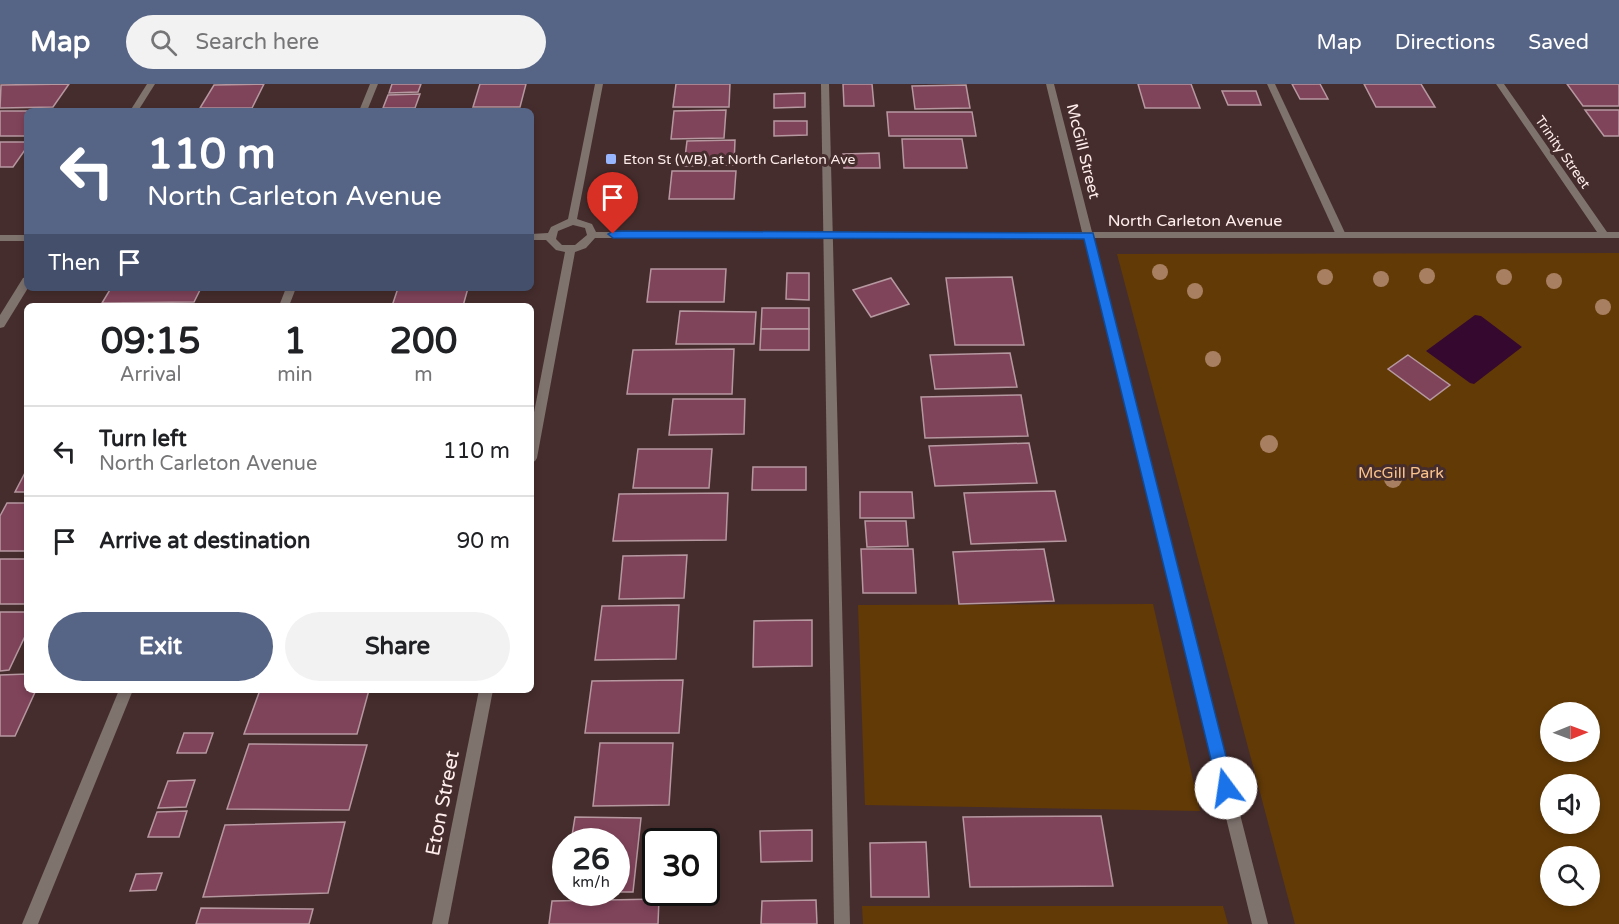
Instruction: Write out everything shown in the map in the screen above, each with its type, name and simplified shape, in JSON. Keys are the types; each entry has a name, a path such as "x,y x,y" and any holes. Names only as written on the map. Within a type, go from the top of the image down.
{"street":[{"path":"136,108 151,84"},
{"path":"364,108 374,84"},
{"path":"572,221 599,84"},
{"path":"825,84 842,924"},
{"name":"McGill Street","path":"1050,84 1260,924"},
{"path":"1271,84 1341,235"},
{"name":"Trinity Street","path":"1500,84 1604,235"},
{"path":"572,221 589,226 592,235 584,245 571,249 559,248 551,240 554,229 572,221"},
{"name":"North Carleton Avenue","path":"592,235 1619,235"},
{"path":"534,237 551,236"},
{"path":"0,238 24,238"},
{"path":"534,442 571,249"},
{"path":"0,324 24,286"},
{"path":"30,924 125,693"},
{"name":"Eton Street","path":"440,924 485,693"}],"green space":[{"name":"McGill Park","path":"1619,253 1619,924 1295,924 1117,254"},
{"path":"1153,604 1200,811 865,805 858,605"},
{"path":"862,906 1223,906 1228,924 863,924"}],"shaded area":[{"path":"1475,315 1481,316 1522,347 1474,384 1426,351"}],"building":[{"path":"69,84 53,107 0,108 1,85"},
{"path":"264,84 252,108 200,108 214,85"},
{"path":"392,84 421,84 418,92 389,93"},
{"path":"480,84 526,84 520,107 473,107"},
{"path":"676,84 730,84 729,107 673,107"},
{"path":"843,84 872,84 874,106 844,106"},
{"path":"1138,84 1191,84 1200,108 1145,108"},
{"path":"1292,84 1320,84 1328,99 1300,99"},
{"path":"1364,84 1421,84 1435,107 1376,107"},
{"path":"1567,84 1619,84 1619,106 1583,106"},
{"path":"966,85 970,108 915,109 912,86"},
{"path":"1222,91 1256,91 1261,105 1228,105"},
{"path":"805,93 805,107 774,108 774,94"},
{"path":"420,94 415,108 383,108 388,95"},
{"path":"726,110 724,138 671,139 674,111"},
{"path":"1585,110 1619,110 1619,136 1604,136"},
{"path":"0,111 24,111 24,136 0,136"},
{"path":"887,112 972,112 976,136 889,136"},
{"path":"774,121 807,121 807,135 774,136"},
{"path":"902,139 962,139 967,168 904,168"},
{"path":"735,140 734,165 684,166 687,141"},
{"path":"0,142 24,142 24,151 13,167 0,167"},
{"path":"879,153 880,168 844,168 843,154"},
{"path":"672,171 736,171 734,199 669,199"},
{"path":"651,269 726,269 724,302 647,302"},
{"path":"787,273 809,273 809,300 786,299"},
{"path":"1012,277 1024,345 955,345 946,278"},
{"path":"891,278 909,304 871,317 853,290"},
{"path":"109,291 200,291 194,302 102,303"},
{"path":"397,291 467,291 464,303 393,303"},
{"path":"762,308 809,308 809,329 761,329"},
{"path":"680,311 756,312 754,344 676,344"},
{"path":"761,329 809,329 809,350 760,350"},
{"path":"734,349 732,394 627,394 633,350"},
{"path":"1010,353 1017,387 935,389 930,355"},
{"path":"1408,355 1450,385 1430,400 1388,369"},
{"path":"1021,395 1028,436 925,438 921,397"},
{"path":"673,399 745,399 744,434 669,435"},
{"path":"1029,443 1037,483 935,486 929,446"},
{"path":"638,449 712,449 709,488 633,488"},
{"path":"753,467 806,467 806,490 752,490"},
{"path":"24,475 24,492 15,492"},
{"path":"1055,491 1066,541 971,544 964,493"},
{"path":"860,492 912,492 914,518 860,518"},
{"path":"728,493 726,540 613,541 619,494"},
{"path":"7,503 24,503 24,551 0,551 0,516"},
{"path":"865,521 906,521 908,546 867,547"},
{"path":"861,549 913,549 916,593 863,593"},
{"path":"1044,549 1054,601 959,604 953,552"},
{"path":"687,555 684,598 619,599 623,556"},
{"path":"0,559 24,559 24,604 0,604"},
{"path":"679,605 676,659 595,660 602,606"},
{"path":"0,612 24,612 24,638 9,670 0,671"},
{"path":"812,620 812,666 753,667 754,621"},
{"path":"24,674 24,693 35,693 15,736 0,736 0,675"},
{"path":"683,680 679,733 585,733 592,681"},
{"path":"259,693 368,693 357,734 244,734"},
{"path":"184,733 213,733 206,753 177,753"},
{"path":"600,743 673,743 669,805 593,806"},
{"path":"249,744 367,745 349,810 227,809"},
{"path":"195,780 186,807 158,808 168,781"},
{"path":"187,811 179,837 148,837 157,812"},
{"path":"1101,816 1113,886 970,887 963,817"},
{"path":"575,817 641,818 633,892 630,892 630,828 573,828"},
{"path":"345,822 328,893 203,897 225,825"},
{"path":"812,830 812,861 761,862 760,831"},
{"path":"926,842 929,897 871,897 870,843"},
{"path":"162,873 156,890 130,891 136,874"},
{"path":"642,899 642,906 659,906 658,924 549,924 552,901 552,906 630,906 630,900"},
{"path":"816,900 817,924 761,924 762,901"},
{"path":"201,908 313,909 309,924 196,924"}],"place":[{"name":"Eton St (WB) at North Carleton Ave","path":"611,159"}],"route":[{"path":"613,234 1089,236 1226,788"}]}
